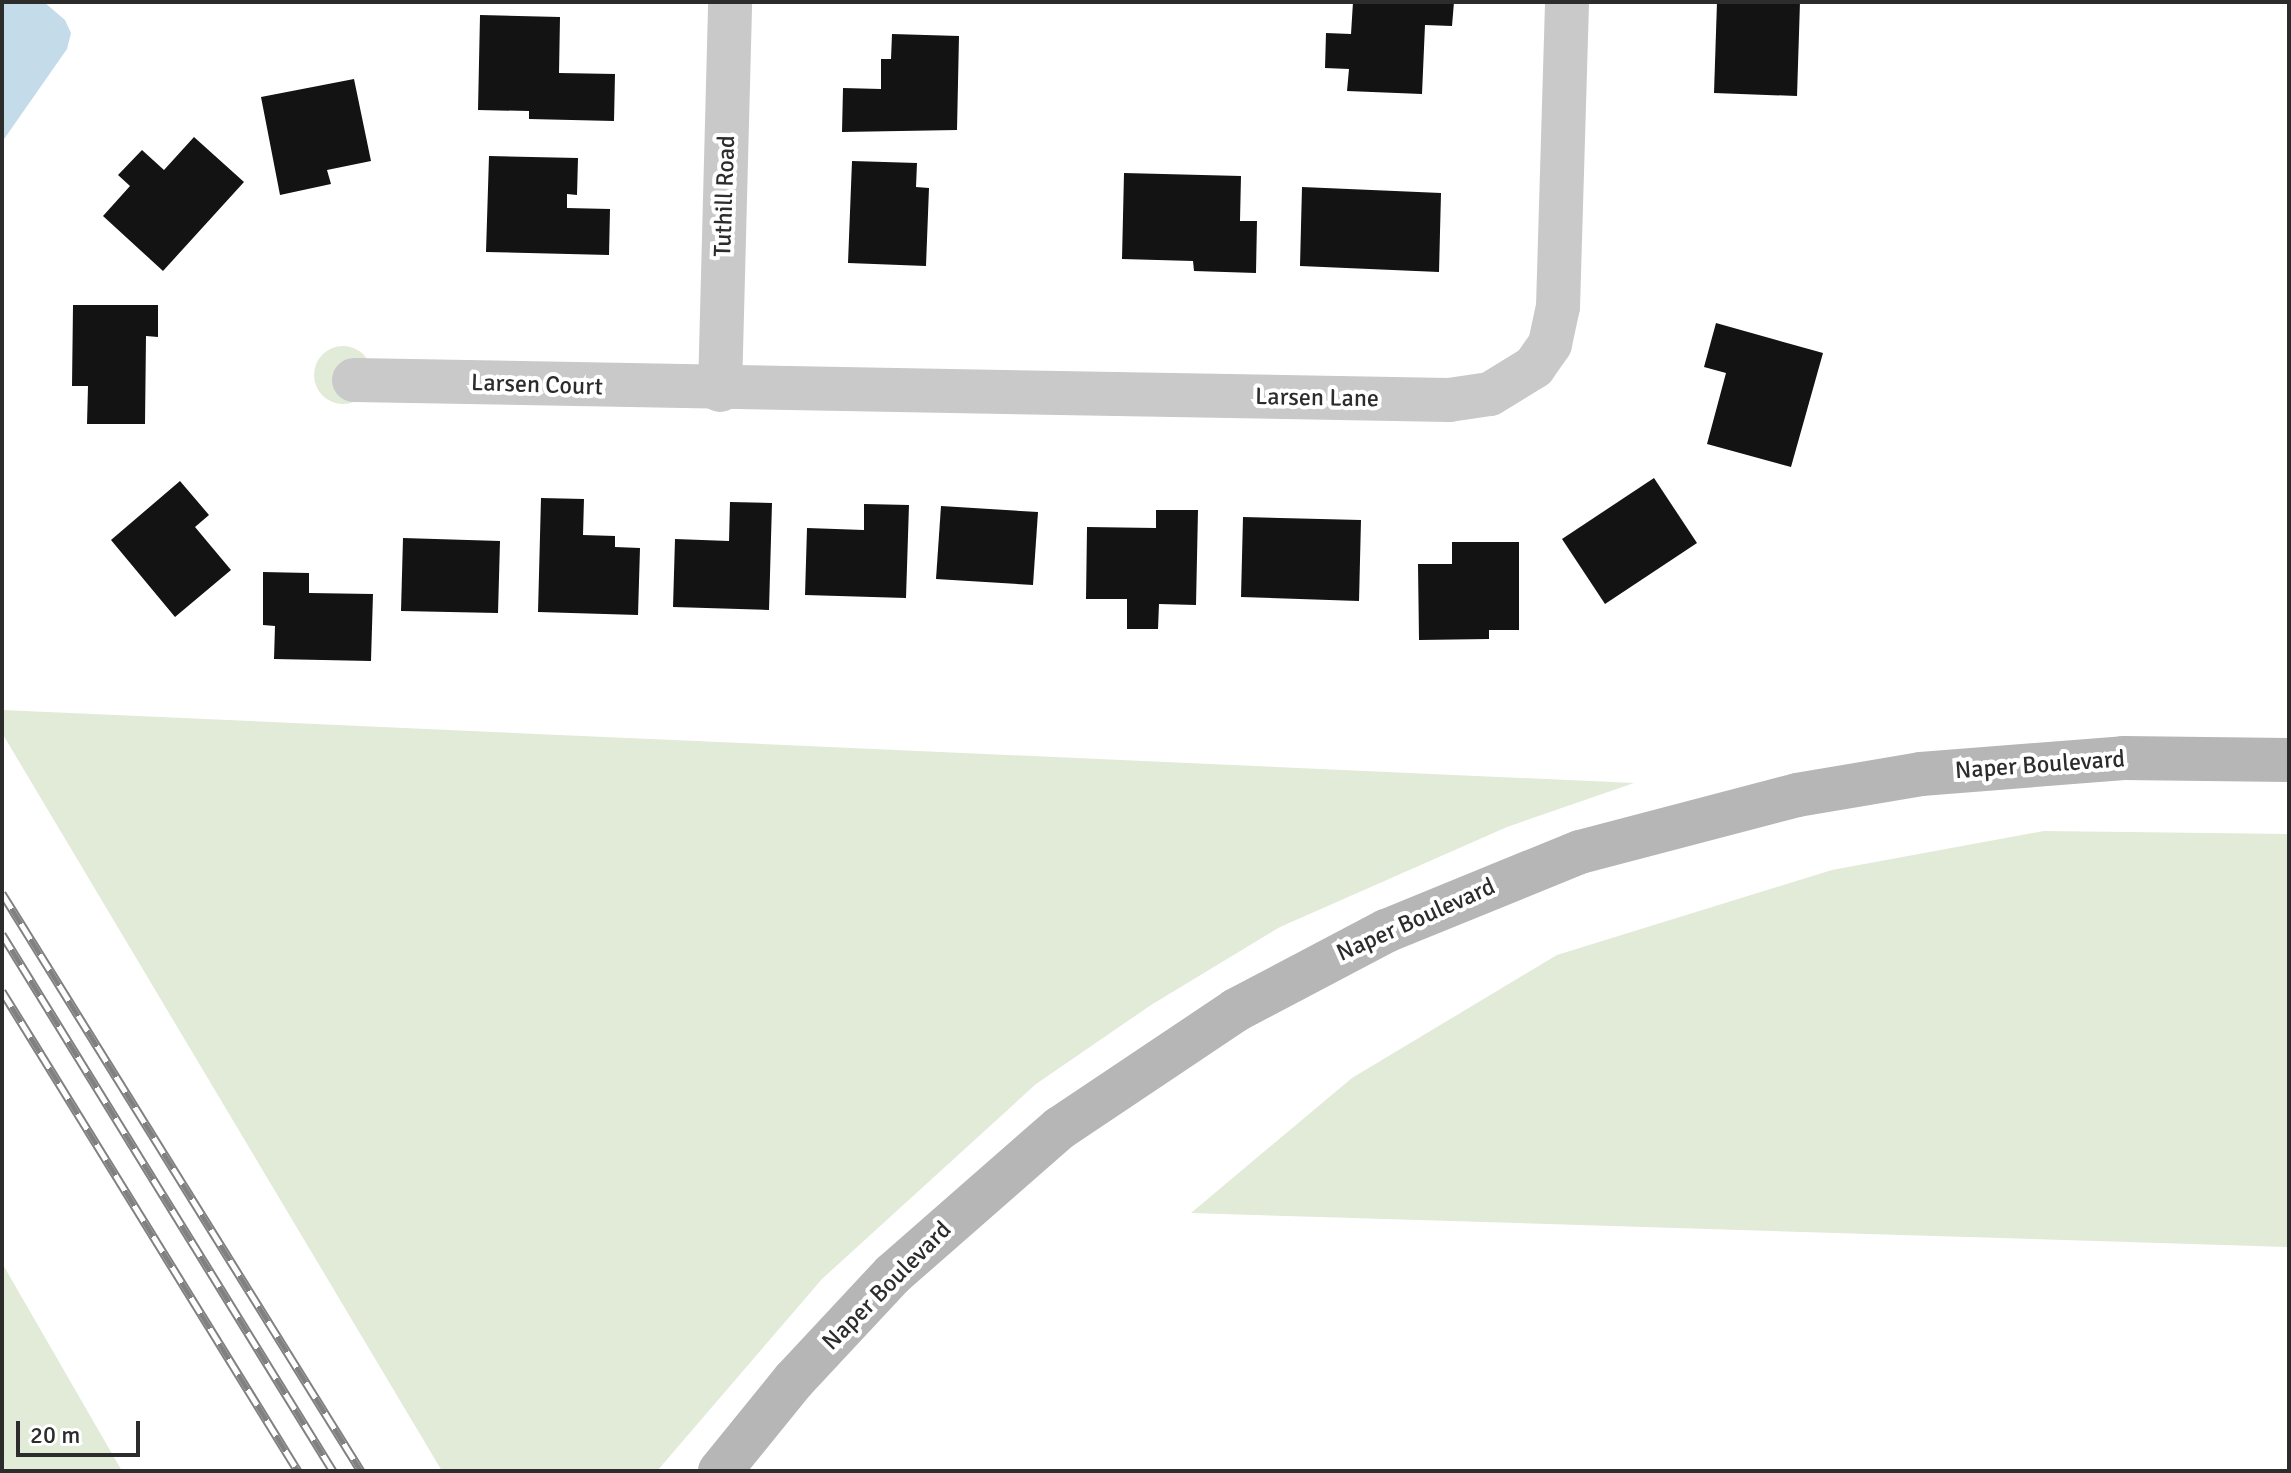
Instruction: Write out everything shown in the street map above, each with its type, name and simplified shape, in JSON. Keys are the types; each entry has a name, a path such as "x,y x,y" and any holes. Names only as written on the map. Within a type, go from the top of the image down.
{"main road":[{"name":"Naper Boulevard","path":"720,1471 794,1380 893,1274 1060,1128 1236,1010 1386,931 1580,852 1695,818 1797,795 1921,774 2123,758 2289,760"}],"street":[{"name":"Tuthill Road","path":"720,390 730,2"},
{"name":"Larsen Lane","path":"720,390 1449,400 1509,386 1534,367 1550,344 1558,307 1567,2"},
{"name":"Larsen Court","path":"354,380 720,390"}],"green space":[{"path":"343,346 354,348 363,355 370,364 370,386 363,395 354,402 343,404 332,402 323,395 316,386 314,375 316,364 323,355 332,348"},
{"path":"2,710 1634,783 1507,827 1280,927 1151,1005 1036,1084 822,1279 657,1471 442,1471 2,733"},
{"path":"2044,831 2289,834 2289,1247 1191,1213 1352,1078 1557,955 1832,870"},
{"path":"2,1263 122,1471 2,1471"}],"water":[{"path":"2,2 44,2 65,20 71,33 67,49 2,142"}],"building":[{"path":"1353,2 1454,2 1452,26 1425,25 1422,94 1347,91 1349,69 1325,68 1326,33 1351,34"},
{"path":"1717,2 1800,2 1797,96 1714,93"},
{"path":"480,15 560,17 559,73 615,74 614,121 529,119 529,111 478,110"},
{"path":"892,34 959,36 957,130 842,132 843,88 881,89 881,59 891,59"},
{"path":"354,79 371,161 327,170 331,184 280,195 261,97"},
{"path":"194,137 244,182 163,271 103,216 130,186 118,175 142,150 164,170"},
{"path":"489,156 578,158 577,195 567,194 567,208 610,209 609,255 486,252"},
{"path":"852,161 917,163 916,187 929,188 926,266 848,263"},
{"path":"1124,173 1241,176 1240,221 1257,221 1256,273 1194,271 1193,261 1122,259"},
{"path":"1302,187 1441,193 1439,272 1300,266"},
{"path":"73,305 158,305 158,337 146,336 145,424 87,424 88,386 72,386"},
{"path":"1716,323 1823,353 1791,467 1707,444 1726,373 1704,367"},
{"path":"1654,478 1697,543 1605,604 1562,539"},
{"path":"180,481 209,515 195,527 231,570 175,617 111,540"},
{"path":"541,498 584,499 583,535 615,536 615,547 640,548 638,615 538,612"},
{"path":"730,502 772,503 769,610 673,607 675,539 729,541"},
{"path":"864,504 909,505 906,598 805,595 807,528 864,530"},
{"path":"941,506 1038,512 1033,585 936,579"},
{"path":"1156,510 1198,510 1196,605 1159,604 1158,629 1127,629 1127,599 1086,599 1087,527 1156,528"},
{"path":"1243,517 1361,520 1359,601 1241,597"},
{"path":"403,538 500,541 498,613 401,611"},
{"path":"1452,542 1519,542 1519,630 1489,630 1489,639 1419,640 1418,564 1452,564"},
{"path":"263,572 309,573 309,593 373,594 371,661 274,659 275,626 263,625"}],"railway":[{"path":"2,893 361,1471"},
{"path":"2,934 333,1471"},
{"path":"2,991 298,1471"}]}
